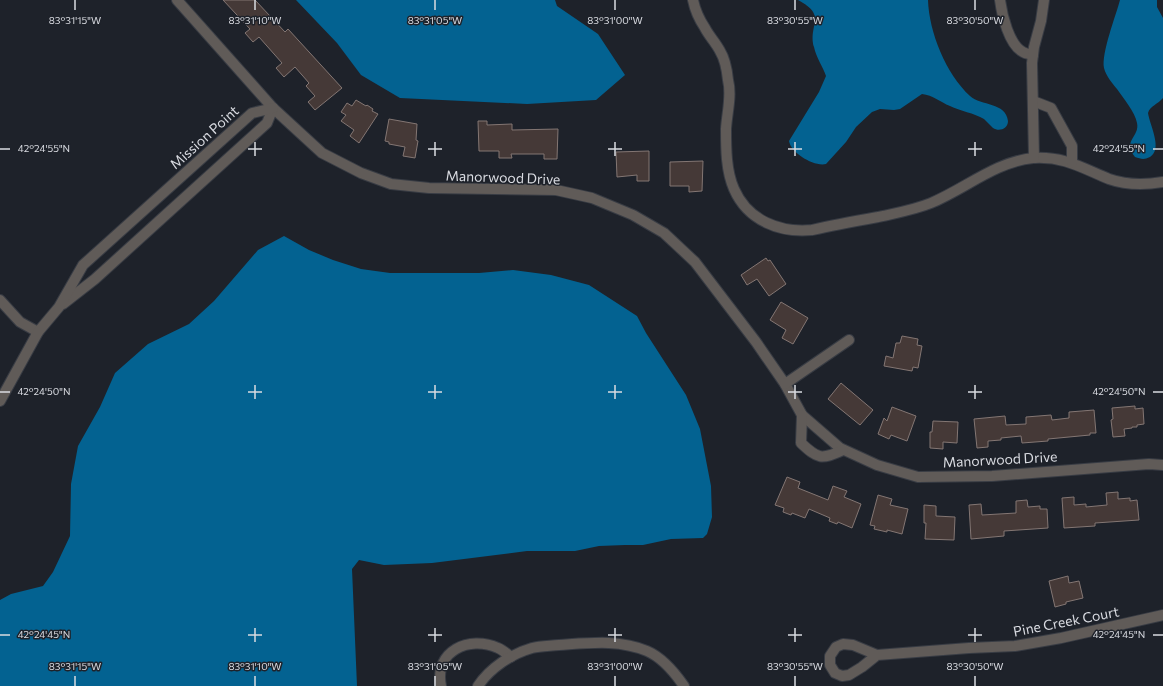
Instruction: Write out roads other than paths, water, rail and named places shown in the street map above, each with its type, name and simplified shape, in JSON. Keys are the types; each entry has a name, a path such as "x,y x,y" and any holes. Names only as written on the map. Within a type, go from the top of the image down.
{"street":[{"name":"Manorwood Drive","path":"177,0 273,108 322,153 360,173 391,184 429,188 556,190 592,198 633,214 664,233 695,262 756,342 785,384 802,415 843,450 877,465 918,477 992,476 1149,464 1163,465"},
{"path":"692,0 698,17 720,51 729,82 730,98 726,129 729,175 734,188 746,208 764,222 781,228 798,231 812,230 907,211 939,200 997,168 1022,160 1034,158 1050,158 1072,163 1110,179 1123,182 1140,184 1163,182"},
{"path":"1000,0 1001,10 1009,35 1018,48 1023,52 1033,55"},
{"path":"1034,158 1033,55 1042,21 1044,0"},
{"path":"1033,101 1051,108 1072,146 1072,163"},
{"name":"Mission Point","path":"0,402 38,332 59,307 83,265 252,113 273,108"},
{"name":"Mission Point","path":"59,307 100,274 267,123 273,108"},
{"path":"0,300 20,322 38,332"},
{"path":"785,384 849,340"},
{"path":"802,415 801,443 814,455 828,456 843,450"},
{"name":"Pine Creek Court","path":"877,655 1030,644 1163,615"},
{"path":"441,686 440,680 442,663 452,650 464,645 470,643 499,648 511,657"},
{"path":"480,684 497,665 532,648 589,643 625,644 648,651 671,671 684,686"}],"water":[{"path":"296,0 555,0 557,6 598,34 625,75 596,100 527,104 400,98 361,75 337,43"},
{"path":"798,0 928,0 935,39 953,76 970,96 1003,110 1008,124 1003,129 995,129 980,117 954,108 930,96 922,94 900,109 880,109 872,112 856,127 846,142 826,164 815,163 804,158 794,150 789,141 819,92 826,76 814,47 813,32 815,16 807,6"},
{"path":"1120,0 1157,0 1157,7 1163,18 1163,98 1150,109 1148,113 1156,143 1154,153 1150,157 1144,159 1135,157 1131,151 1131,142 1137,128 1134,114 1109,79 1104,68 1107,44"},
{"path":"284,236 309,250 361,269 390,273 479,273 513,270 551,275 589,285 637,316 646,333 686,395 700,429 711,486 712,517 707,534 703,538 671,539 643,545 599,546 575,551 527,551 432,563 384,565 359,560 352,569 357,686 0,686 0,600 11,594 43,586 53,572 70,536 71,484 78,446 100,407 115,373 148,344 189,324 214,301 258,250"}]}
